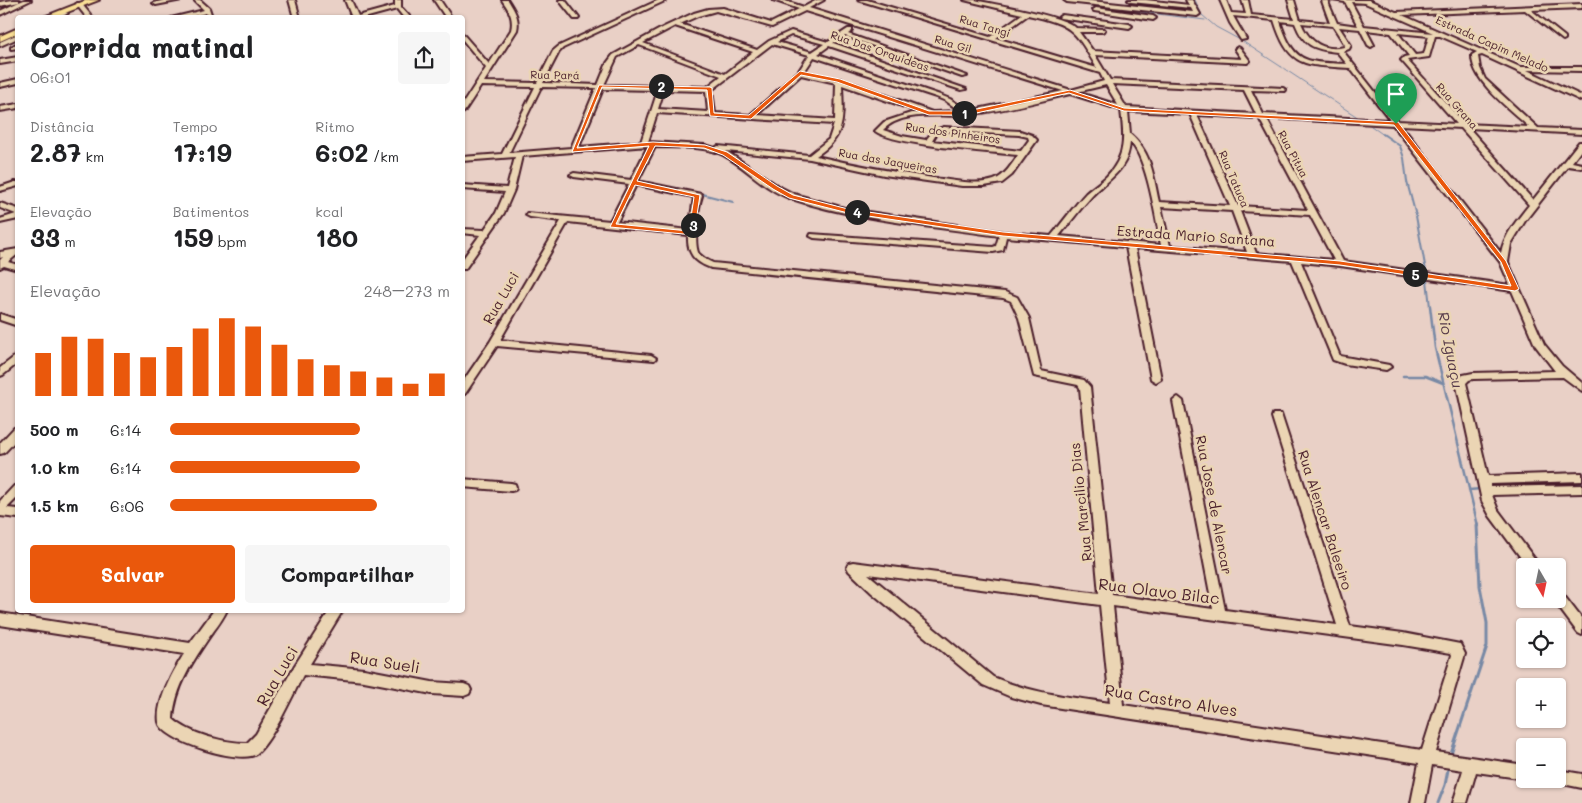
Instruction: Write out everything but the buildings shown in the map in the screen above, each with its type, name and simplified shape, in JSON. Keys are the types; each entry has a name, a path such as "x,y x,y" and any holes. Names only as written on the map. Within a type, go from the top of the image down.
{"main road":[{"path":"52,15 79,4 96,0"},
{"path":"0,38 15,31"}],"street":[{"path":"0,4 20,0"},
{"path":"0,12 28,0"},
{"path":"156,3 179,0"},
{"path":"197,0 209,14"},
{"path":"348,0 355,15"},
{"path":"398,0 398,7 405,15"},
{"path":"437,0 447,15"},
{"path":"465,107 509,39 516,22 515,15 504,0"},
{"path":"562,0 576,18"},
{"path":"504,156 556,51 560,47 664,0"},
{"name":"Rua Gil","path":"776,0 1070,92 1124,112 1139,110 1582,132"},
{"path":"574,150 612,59 638,43 675,24 711,10 719,10 770,24 821,0"},
{"name":"Rua Tangi","path":"861,0 1104,72"},
{"path":"967,0 980,1 1027,13 1129,26"},
{"path":"1153,18 1065,5 1066,0 1197,14 1189,0"},
{"path":"1131,0 1193,7"},
{"path":"1223,0 1243,38"},
{"path":"1245,0 1249,16"},
{"path":"1291,0 1297,21 1312,44 1339,50 1347,48 1348,45 1333,25 1325,1 1328,0"},
{"path":"1336,0 1365,0"},
{"path":"1347,0 1371,45"},
{"name":"Estrada Capim Melado","path":"1365,0 1436,35 1517,68 1582,99"},
{"path":"294,1 296,15"},
{"path":"79,4 88,15"},
{"path":"1394,13 1582,6"},
{"path":"364,15 398,7"},
{"path":"1572,7 1582,13"},
{"path":"1526,8 1563,38"},
{"path":"61,15 65,13"},
{"path":"992,38 1027,13"},
{"path":"1229,14 1436,35 1427,56 1413,57 1393,31"},
{"path":"1053,239 1089,195 1109,178 1121,164 1126,150 1127,134 1124,112 1104,72 1075,30 1062,17"},
{"path":"1276,19 1284,45 1295,58 1307,62 1351,66"},
{"path":"675,24 758,52"},
{"path":"751,117 800,73 814,54 858,25"},
{"path":"1075,30 1102,30"},
{"name":"Rua Das Orquideas","path":"770,42 791,33 963,89"},
{"path":"844,34 964,76"},
{"path":"0,44 15,37"},
{"path":"465,40 490,68"},
{"path":"712,114 710,88 770,42 814,54 948,100 967,113"},
{"path":"638,43 726,76"},
{"path":"1091,53 1247,60 1238,49"},
{"path":"1339,50 1504,262 1540,345 1563,374 1582,388"},
{"path":"1482,53 1475,55 1475,61 1477,71 1483,80 1536,130"},
{"name":"Rua Grana","path":"1413,57 1404,60 1532,204"},
{"path":"0,62 15,60"},
{"path":"1517,68 1582,69"},
{"path":"800,73 839,80 929,113 944,114 967,113 1109,82 1283,90"},
{"path":"810,157 832,141 835,135 839,80"},
{"path":"0,85 15,82"},
{"name":"Rua Pará","path":"481,84 710,88"},
{"path":"644,144 662,86"},
{"name":"Rua Pitua","path":"1246,88 1340,263"},
{"path":"0,109 15,106"},
{"path":"654,111 837,122"},
{"name":"Rua dos Pinheiros","path":"929,113 896,118 878,128 879,133 928,142 1024,154"},
{"name":"Rua Tatuca","path":"1193,113 1252,254"},
{"path":"944,114 958,129"},
{"path":"928,142 934,132 938,130 958,129"},
{"name":"Rua das Jaqueiras","path":"465,159 644,144 705,146 810,157 884,173 962,184 984,184 999,180 1010,173 1033,140 1030,136 1020,133 958,129"},
{"path":"1127,134 1138,145 1146,160 1166,248"},
{"path":"612,225 653,144"},
{"path":"1504,262 1506,244 1532,204 1582,144"},
{"name":"Estrada Mario Santana","path":"705,146 725,153 781,192 813,203 848,211 1003,234 1340,263 1515,289"},
{"path":"465,263 500,213 510,190 519,155"},
{"path":"1566,163 1582,166"},
{"path":"530,215 692,233 698,196 633,182 574,175"},
{"path":"0,189 15,185"},
{"path":"465,187 510,190"},
{"path":"1156,204 1312,213"},
{"path":"0,205 15,211"},
{"path":"0,221 15,217"},
{"name":"Rua Luci","path":"465,387 494,343 566,219"},
{"path":"465,231 487,233"},
{"name":"Rua Marcilio Dias","path":"692,233 691,243 694,254 702,262 717,266 1010,296 1018,303 1024,318 1037,374 1080,382 1085,387 1117,710"},
{"path":"814,236 993,250 1000,248 1003,234"},
{"path":"1130,245 1156,379"},
{"path":"1,261 15,252"},
{"path":"1295,258 1336,358 1386,367"},
{"path":"1,261 15,267"},
{"path":"0,317 15,323"},
{"path":"494,343 651,358"},
{"path":"0,373 15,360"},
{"path":"1528,558 1494,513 1485,487 1461,387 1462,380 1473,376 1563,374"},
{"name":"Rua Jose de Alencar","path":"1178,402 1220,615"},
{"name":"Rua Alencar Baleeiro","path":"1277,417 1345,631"},
{"path":"0,450 15,434"},
{"path":"1485,487 1582,477"},
{"path":"465,482 511,487"},
{"path":"1485,487 1582,489"},
{"path":"15,492 0,510 15,513"},
{"name":"Rua Olavo Bilac","path":"853,567 1450,646 1458,652 1433,757"},
{"name":"Rua Castro Alves","path":"853,567 876,589 988,681 1011,691 1041,699 1516,771"},
{"path":"1566,608 1582,629"},
{"path":"0,619 195,650 219,613"},
{"name":"Rua Luci","path":"195,650 173,687 168,703 166,722 172,729 185,735 241,750 250,750 256,747 261,739 300,669 335,613"},
{"name":"Rua Sueli","path":"300,669 364,674 432,688 464,690"},
{"path":"1418,803 1433,757"},
{"path":"1460,803 1468,763"},
{"path":"1566,778 1582,781"}],"waterway":[{"name":"Rio Iguaçu","path":"1195,0 1202,15 1216,27 1242,41 1362,120"},
{"path":"1078,4 1205,20"},
{"name":"Rio Iguaçu","path":"1367,123 1385,136"},
{"name":"Rio Iguaçu","path":"1383,134 1400,146 1404,158 1407,182 1416,216 1426,271 1430,307"},
{"path":"698,193 733,202"},
{"name":"Rio Iguaçu","path":"1430,306 1435,348 1469,490"},
{"path":"1403,376 1425,376 1443,383"},
{"path":"1491,487 1582,484"},
{"path":"1469,490 1481,489"},
{"name":"Rio Iguaçu","path":"1469,490 1478,526"},
{"name":"Rio Iguaçu","path":"1450,757 1487,646 1487,623 1480,586 1477,525"},
{"name":"Rio Iguaçu","path":"1438,803 1445,785 1449,765"}],"route":[{"path":"1396,124 1124,110 1070,92 967,113 929,113 839,80 800,73 751,117 712,114 710,88 600,86 574,150 653,144 633,182 698,196 695,203 692,233 612,225 633,182 653,144 705,146 725,153 781,192 813,203 848,211 1003,234 1340,263 1515,289 1504,262 1396,124"}]}
